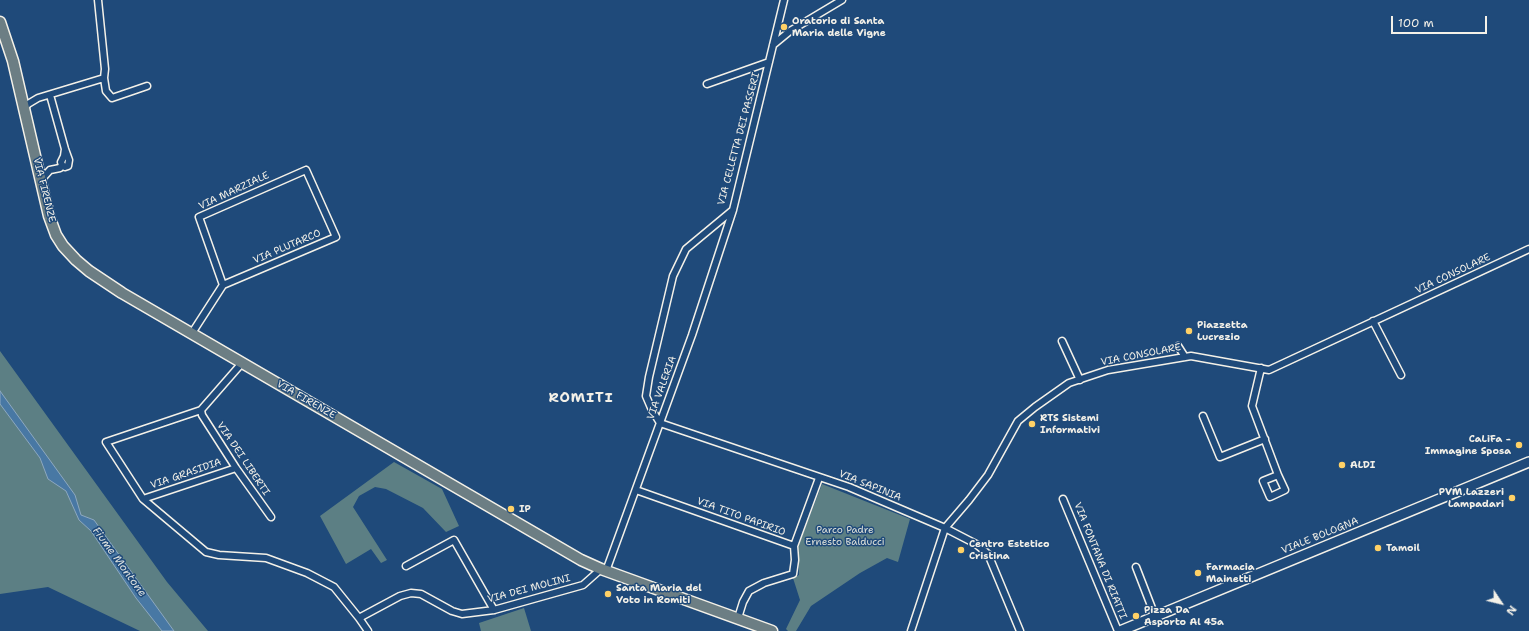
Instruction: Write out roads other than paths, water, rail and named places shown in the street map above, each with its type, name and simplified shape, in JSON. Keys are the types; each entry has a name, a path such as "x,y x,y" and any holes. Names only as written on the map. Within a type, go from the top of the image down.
{"main road":[{"name":"VIA FIRENZE","path":"0,22 13,61 49,216 56,235 63,246 76,260 111,287 566,552 604,570 772,631"},
{"name":"VIALE BOLOGNA","path":"1119,631 1529,462"}],"street":[{"path":"98,0 106,91 112,98 147,86"},
{"name":"VIA CELLETTA DEI PASSERI","path":"660,423 646,396 649,377 673,276 686,249 732,210 784,0"},
{"path":"773,45 790,31 842,0"},
{"path":"707,84 769,62"},
{"path":"24,109 28,104 38,98 104,78"},
{"path":"21,93 26,97 38,98"},
{"path":"41,180 47,172 60,168 65,149 50,95"},
{"name":"VIA PLUTARCO","path":"222,285 336,237 306,170"},
{"name":"VIA MARZIALE","path":"222,285 199,217 306,170"},
{"name":"VIA VALERIA","path":"604,570 636,490 692,334 732,210"},
{"name":"VIA CONSOLARE","path":"910,631 945,528 988,475 1018,420 1069,384 1108,370 1191,356 1269,370 1529,249"},
{"path":"192,333 222,285"},
{"path":"1373,321 1400,375"},
{"path":"1062,341 1080,380"},
{"path":"1178,346 1185,357"},
{"path":"242,363 201,410 106,442 143,499 206,552 219,555 266,558 307,573 334,587 368,631"},
{"path":"1261,368 1252,406 1278,475"},
{"name":"VIA DEI LIBERTI","path":"201,410 202,415 236,468 271,517"},
{"path":"1203,416 1220,457 1265,439"},
{"name":"VIA SAPINIA","path":"660,423 819,478 849,486 945,528 976,544 988,554 1020,631"},
{"name":"VIA GRASIDIA","path":"143,499 236,468"},
{"name":"VIA TITO PAPIRIO","path":"636,490 794,546 819,478"},
{"name":"VIA FONTANA DI RIATTI","path":"1063,499 1119,631"},
{"path":"406,566 454,540 494,610"},
{"path":"738,618 743,602 749,591 793,574 794,546"},
{"path":"1136,567 1155,616"},
{"name":"VIA DEI MOLINI","path":"359,618 400,596 410,593 421,594 452,612 462,614 494,610 584,585 604,570"}],"water":[{"name":"Fiume Montone","path":"0,391 75,495 81,515 94,520 174,631 162,631 136,598 91,531 79,520 66,491 48,479 40,458 0,404"}],"place":[{"name":"Oratorio di Santa Maria delle Vigne","path":"784,27"},
{"name":"Piazzetta Lucrezio","path":"1189,331"},
{"name":"RTS Sistemi Informativi","path":"1032,424"},
{"name":"CaLiFa - Immagine Sposa","path":"1519,445"},
{"name":"ALDI","path":"1342,465"},
{"name":"PVM Lazzeri Lampadari","path":"1512,498"},
{"name":"IP","path":"511,509"},
{"name":"Tamoil","path":"1378,548"},
{"name":"Centro Estetico Cristina","path":"961,550"},
{"name":"Farmacia Mainetti","path":"1198,573"},
{"name":"Santa Maria del Voto in Romiti","path":"608,594"},
{"name":"Pizza Da Asporto Al 45a","path":"1136,616"}],"district":[{"name":"ROMITI","path":"581,398"}],"park label":[{"name":"Parco Padre Ernesto Balducci","path":"845,536"}]}
